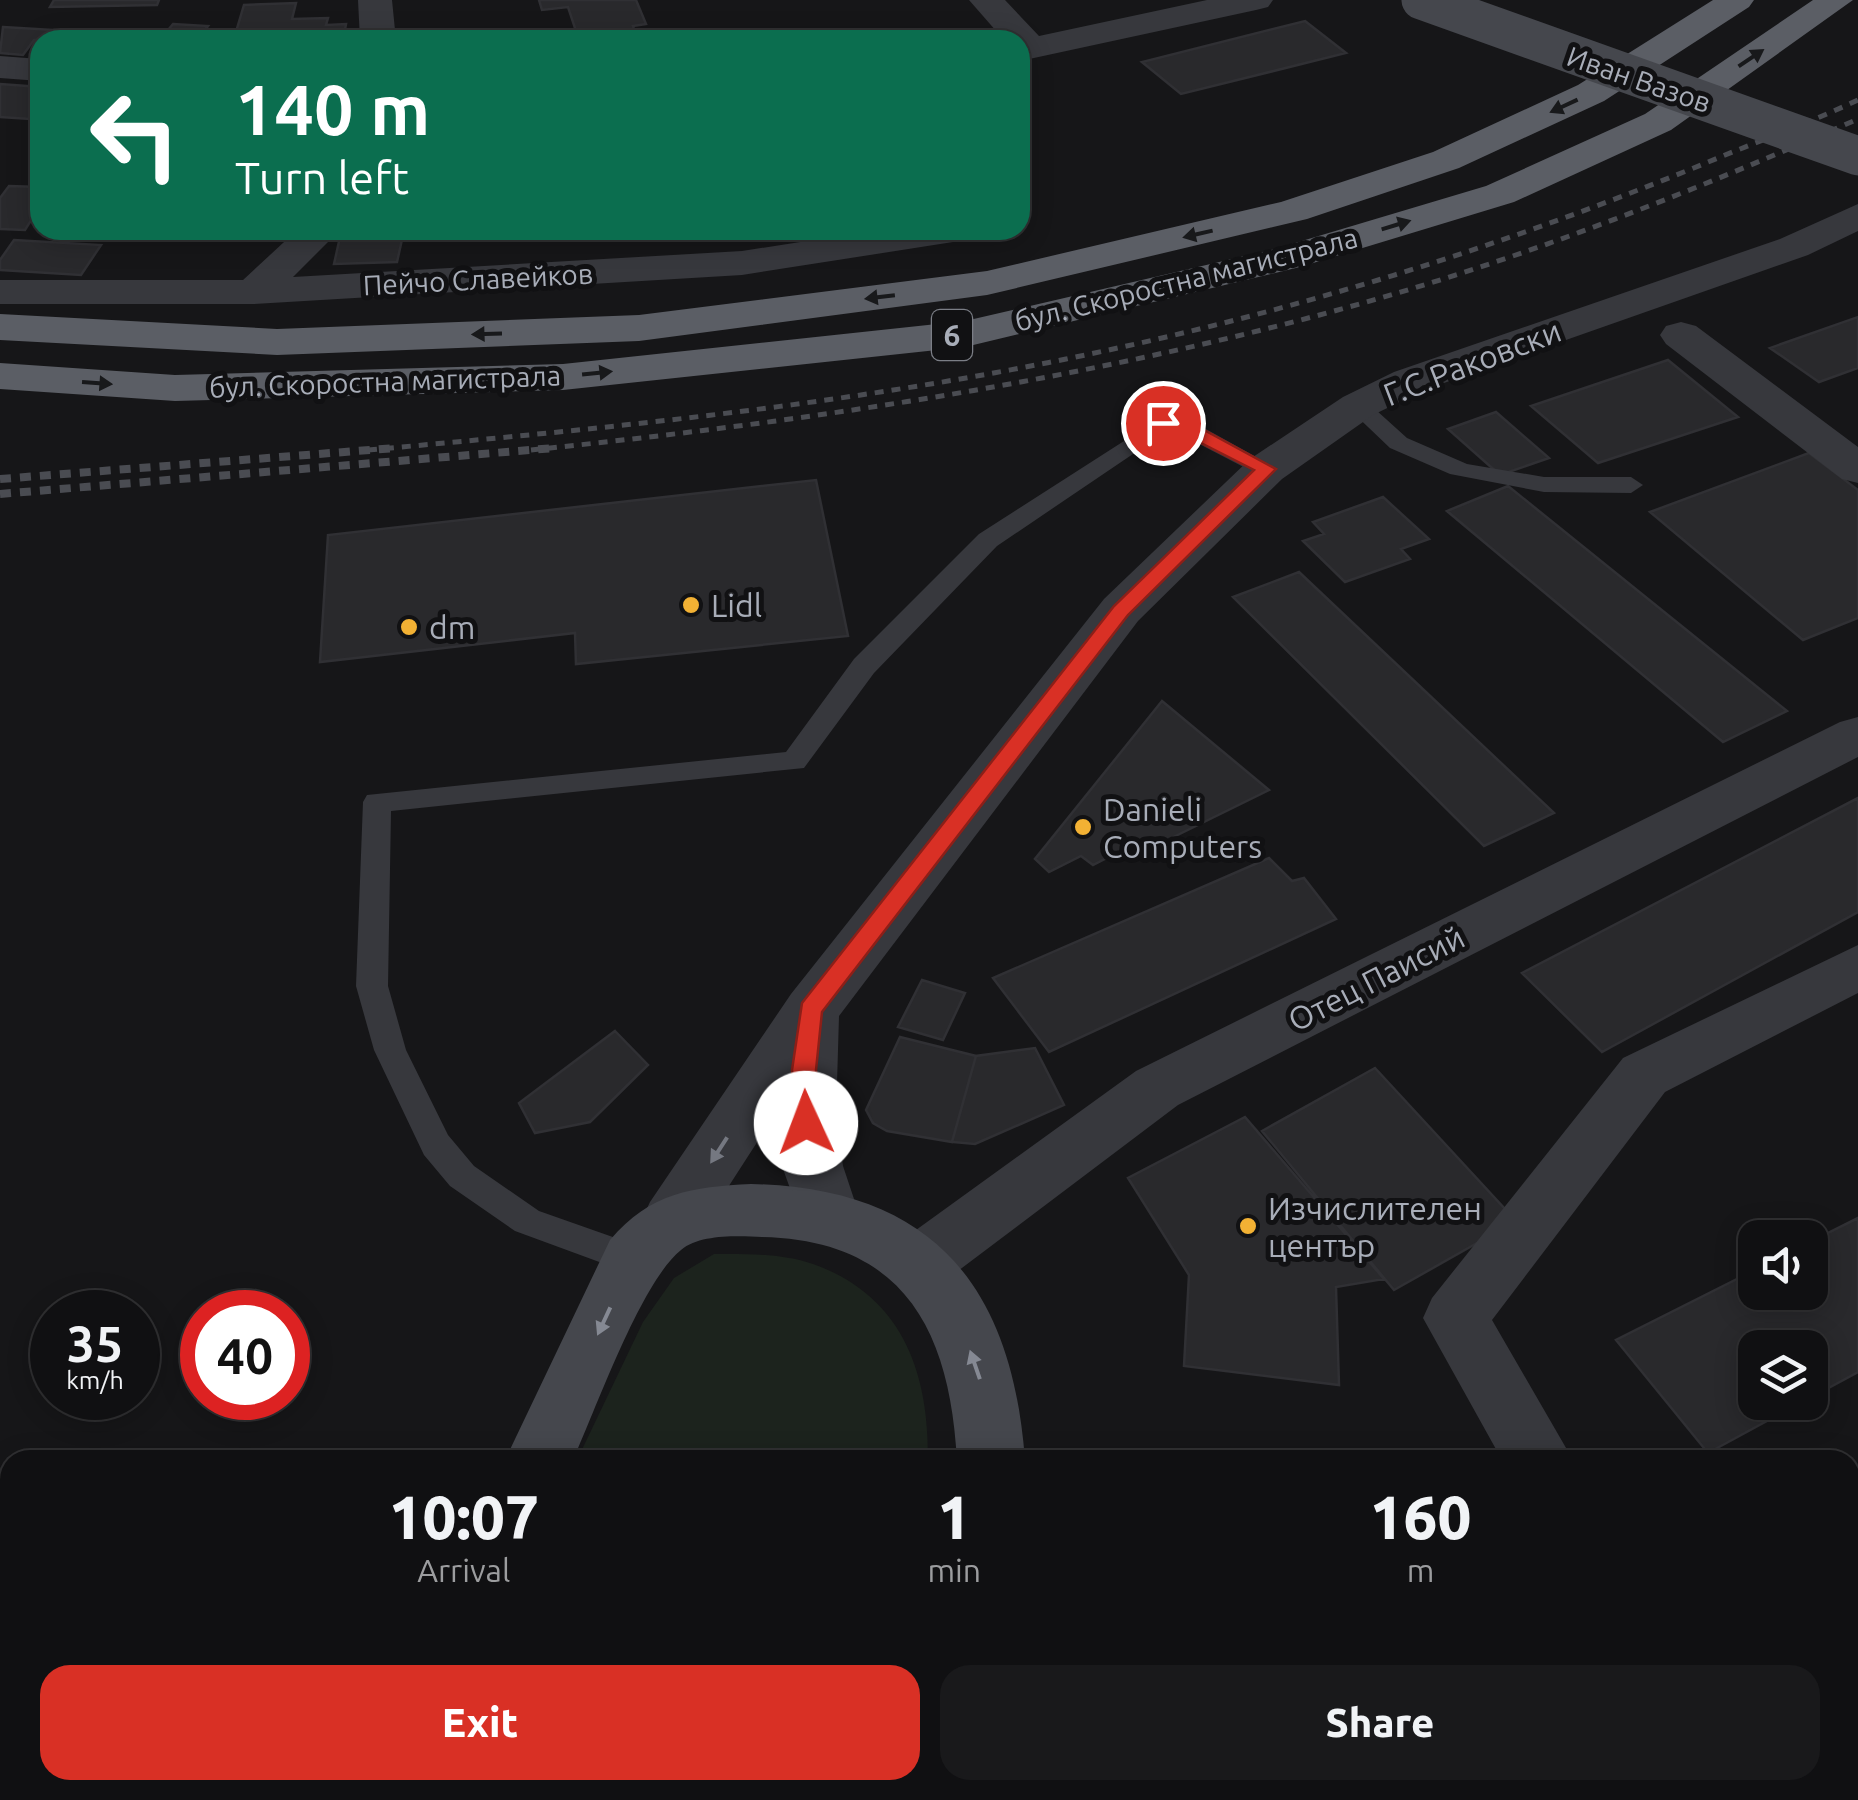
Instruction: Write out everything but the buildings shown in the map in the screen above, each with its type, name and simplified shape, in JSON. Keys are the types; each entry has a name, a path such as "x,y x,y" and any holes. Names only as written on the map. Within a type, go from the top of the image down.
{"highway":[{"name":"бул. Скоростна магистрала","path":"0,327 278,342 639,328 987,283 1293,212 1446,160 1591,93 1737,0"},
{"name":"бул. Скоростна магистрала","path":"0,376 175,388 563,377 964,334 1286,258 1500,194 1658,122 1836,0"}],"main road":[{"name":"Иван Вазов","path":"1422,0 1858,156"},
{"path":"544,1450 652,1240 700,1215 771,1210 829,1217 866,1231 920,1263 938,1284 970,1350 984,1392 990,1450"}],"street":[{"path":"375,0 377,30"},
{"path":"986,0 1010,30"},
{"path":"1030,47 1256,0"},
{"path":"0,67 30,69"},
{"name":"Г.С.Раковски","path":"652,1240 811,1010 1121,610 1266,469 1358,406 1409,381 1794,246 1858,216"},
{"path":"254,292 309,240"},
{"name":"Пейчо Славейков","path":"0,292 254,292 742,262 887,240"},
{"name":"Г.С.Раковски","path":"1794,246 1858,240"},
{"path":"1680,335 1858,470"},
{"name":"Отец Паисий","path":"920,1263 1157,1088 1858,735"},
{"path":"1533,1450 1456,1318 1644,1075 1858,968"},
{"path":"811,1010 804,1070 806,1123 812,1175 829,1217"}],"lane":[{"path":"1358,406 1402,446 1474,474 1579,488 1630,485"},
{"path":"652,1240 512,1212 462,1176 436,1145 390,1050 372,986 376,802 794,761 864,666 988,540 1163,423 1187,428 1266,469"}],"shaded area":[{"path":"714,1254 801,1260 844,1278 869,1296 905,1341 923,1397 928,1450 582,1450 643,1322 674,1278"}],"railway":[{"path":"368,450 806,403 980,376 1229,322 1388,277 1545,225 1858,100"},
{"path":"534,450 741,426 950,394 1054,376 1261,330 1426,284 1552,242 1675,196 1858,119"},
{"path":"0,479 395,448"},
{"path":"534,450 554,448"},
{"path":"0,494 534,450"}],"place":[{"name":"Lidl","path":"691,605"},
{"name":"dm","path":"409,627"},
{"name":"Danieli Computers","path":"1083,827"},
{"name":"Изчислителен център","path":"1248,1226"}],"route":[{"path":"806,1123 804,1070 811,1010 1121,610 1266,469 1187,428 1163,423"}]}
